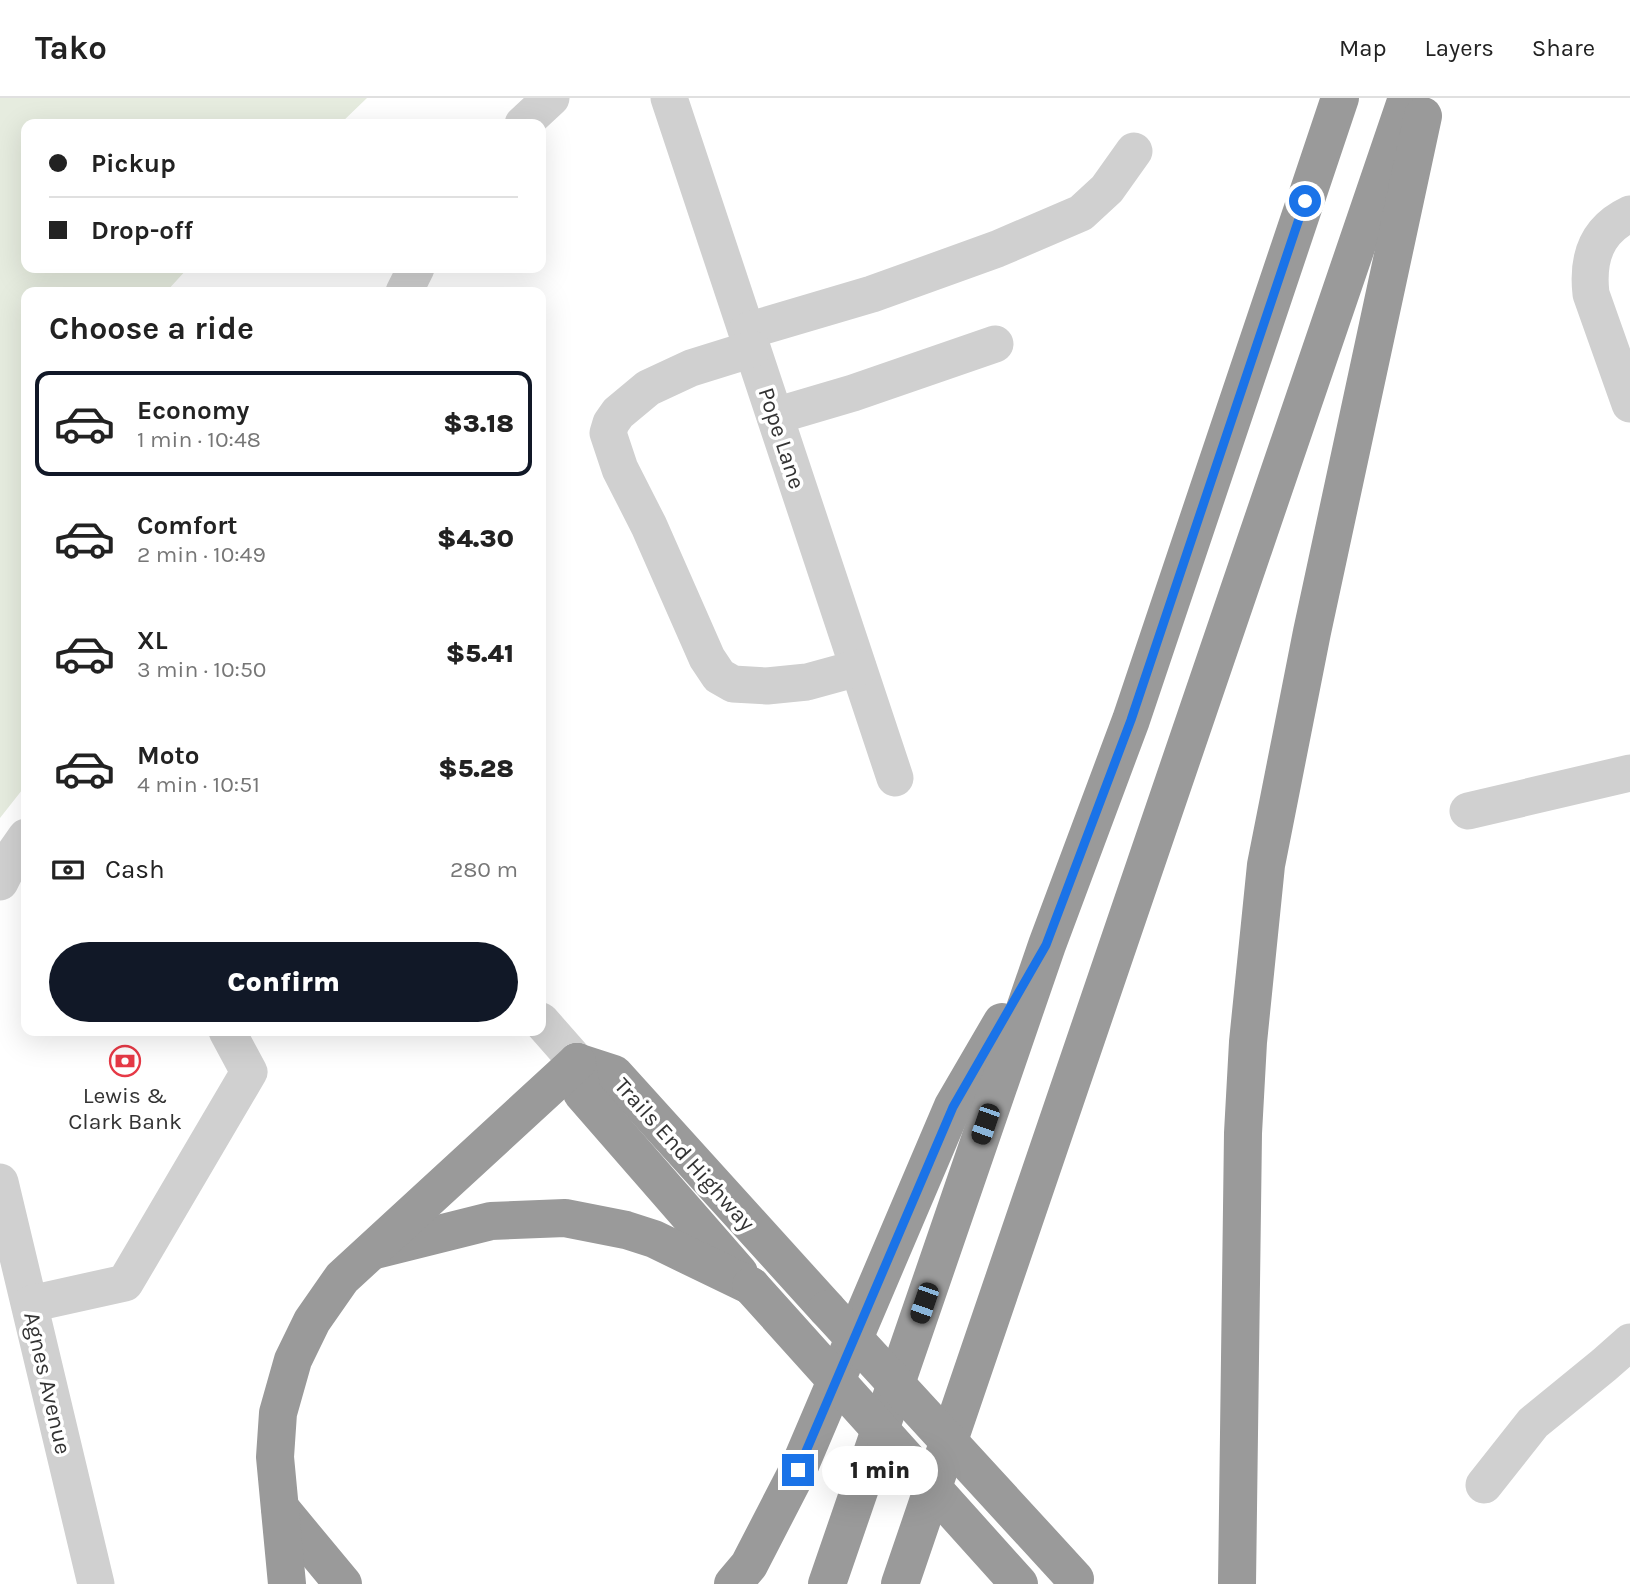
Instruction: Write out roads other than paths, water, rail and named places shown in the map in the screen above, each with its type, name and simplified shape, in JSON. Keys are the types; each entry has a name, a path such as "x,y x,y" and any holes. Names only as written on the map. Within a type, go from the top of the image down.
{"highway":[{"path":"827,1584 1046,945 1131,720 1340,98"},
{"path":"900,1584 1407,98"},
{"path":"1237,1584 1243,1132 1248,1042 1266,865 1312,632 1427,98"},
{"path":"733,1584 749,1565 798,1470 953,1107 1046,945"},
{"path":"287,1584 275,1457 278,1413 293,1360 312,1321 342,1278 577,1062"},
{"name":"Trails End Highway","path":"1019,1584 582,1093 577,1062 614,1074 1077,1581"},
{"path":"372,1251 491,1221 565,1218 626,1230 654,1239 751,1286"},
{"path":"280,1508 343,1584"}],"street":[{"path":"528,119 551,98"},
{"name":"Pope Lane","path":"669,98 895,778"},
{"path":"858,668 807,682 767,686 733,684 719,676 706,658 649,526 620,469 608,433 611,423 618,413 648,388 750,340 997,249 1081,213 1107,189 1134,151"},
{"path":"1630,214 1606,230 1596,246 1589,279 1591,295 1630,404"},
{"path":"775,416 853,393 995,344"},
{"path":"1468,811 1630,773"},
{"path":"0,882 21,844"},
{"path":"546,1027 577,1062"},
{"path":"30,1304 125,1283 249,1072 230,1036"},
{"name":"Agnes Avenue","path":"0,1182 96,1584"},
{"path":"1484,1485 1533,1423 1630,1342"}],"place":[{"name":"Lewis & Clark Bank","path":"125,1061"}]}
